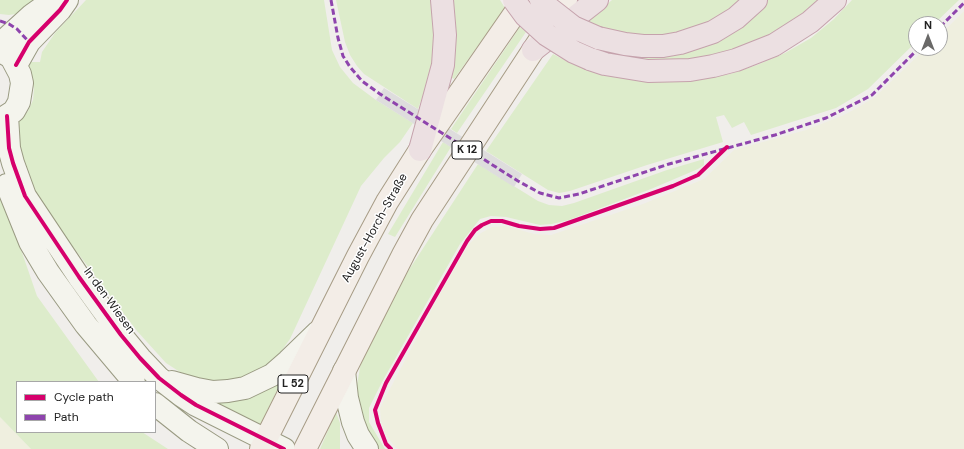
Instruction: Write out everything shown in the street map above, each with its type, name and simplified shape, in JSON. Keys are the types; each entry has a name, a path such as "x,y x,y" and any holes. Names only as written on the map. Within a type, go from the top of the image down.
{"highway":[{"path":"420,150 440,80 445,35 442,0"},
{"path":"514,0 525,15 547,35 574,52 605,64 648,71 690,70 736,60 774,45 810,22 835,0"},
{"path":"541,0 573,27 598,38 643,46 663,46 680,43 713,32 736,18 756,0"},
{"path":"533,50 597,0"}],"main road":[{"name":"August-Horch-Straße","path":"271,446 322,329 358,256 387,202 420,150 524,0"},
{"name":"K 12","path":"305,449 422,220 566,0"}],"street":[{"path":"0,44 32,14 52,0"},
{"path":"16,65 29,42 60,10 67,0"},
{"path":"0,51 11,58 16,65 22,83 22,92 19,102 14,111 4,118"},
{"name":"In den Wiesen","path":"4,118 13,163 25,196 75,272 121,335 159,378 180,395 271,446"},
{"path":"0,168 25,230 48,272 86,325 133,381"},
{"path":"159,378 213,392 245,388 272,374 322,329"},
{"path":"344,371 347,398 353,422 358,435 367,449"},
{"path":"161,410 192,449"},
{"path":"161,410 194,435 217,449"}],"green space":[{"path":"0,0 40,0 22,13 9,15 0,14"},
{"path":"86,0 324,0 332,50 340,67 353,83 376,100 413,123 400,142 384,158 361,186 290,339 275,360 260,372 238,380 220,382 200,381 183,374 166,363 137,331 70,243 51,224 33,197 14,124 21,120 28,111 33,100 34,89 28,62 40,62 42,52 55,33"},
{"path":"336,0 432,0 434,18 433,60 429,78 418,109 364,74 357,66 350,55 345,42"},
{"path":"451,0 500,0 505,8 454,79 447,75"},
{"path":"612,0 745,0 722,18 670,37 626,37 585,23"},
{"path":"767,0 824,0 796,23 732,54 662,63 592,51 595,46 635,53 764,4"},
{"path":"852,0 959,0 942,16 908,16 908,50 868,89 836,108 751,135 744,122 732,128 724,115 716,117 723,142 647,165 570,191 559,193 548,190 486,151 553,54 572,64 697,79 730,74 757,65 785,53 811,38 834,19"},
{"path":"964,11 964,449 399,449 395,447 386,435 381,421 380,408 435,303 469,244 481,233 492,227 506,226 534,234 551,235 643,204 704,179 734,150 806,130 844,115 857,108 875,97 918,56 948,56 948,27"},
{"path":"520,27 526,32 457,133 451,129"},
{"path":"443,142 451,147 395,237 388,234"},
{"path":"704,159 704,165 698,169 651,189 569,220 540,225 506,217 491,216 480,219 460,244 382,382 369,408 369,422 385,449 379,449 377,447 367,432 358,409 357,385 362,356 405,276 478,164 538,201 549,205 562,206"},
{"path":"0,193 37,296 98,381 16,381 16,433 144,433 168,449 31,449 0,417"},
{"path":"276,382 280,384 260,426 200,395"},
{"path":"336,412 340,423 340,449 320,449"},
{"path":"0,417 31,449 0,449"}],"pier":[{"path":"384,88 522,174 514,187 376,100"}],"marked path":[{"path":"331,0 343,56 362,81 380,94 518,181 540,193 559,198 579,194 669,164 775,135 826,118 872,95 911,56"},
{"path":"948,19 964,3"},
{"path":"0,21 17,29 29,42"}],"cycle path":[{"path":"16,65 29,42 60,10 67,0"},
{"path":"7,116 9,148 25,196 79,277 121,335 140,358 159,378 196,405 284,449"},
{"path":"391,449 386,444 375,410 386,383 467,241 475,230 491,221 502,221 519,226 540,229 554,228 673,186 698,175 727,147"}]}
